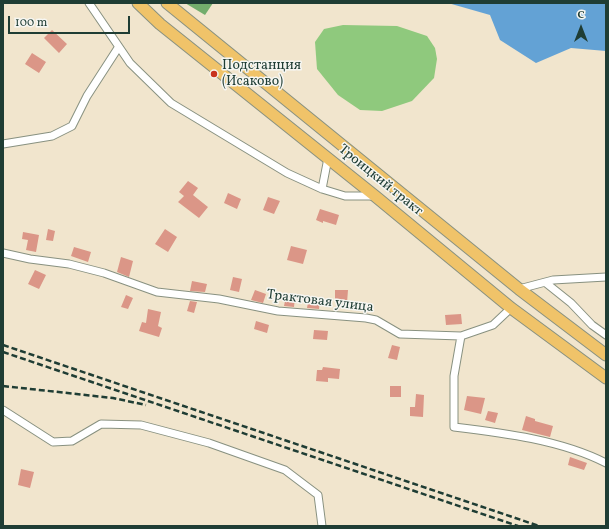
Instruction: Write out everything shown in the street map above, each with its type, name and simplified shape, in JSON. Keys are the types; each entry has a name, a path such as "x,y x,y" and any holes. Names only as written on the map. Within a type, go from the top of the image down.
{"main road":[{"name":"Троицкий тракт","path":"138,3 160,24 375,196 511,308 606,378"},
{"name":"Троицкий тракт","path":"167,3 519,289 606,356"}],"street":[{"path":"89,3 118,48 130,63 171,103 287,173 322,189 345,196 375,196"},
{"path":"3,144 52,136 72,126 87,96 118,48"},
{"path":"322,189 328,158"},
{"name":"Трактовая улица","path":"3,253 30,260 69,264 104,273 157,292 219,299 278,311 366,318 376,320 400,334 461,336"},
{"path":"519,289 553,280 606,277"},
{"path":"546,283 571,303 592,325 606,335"},
{"path":"511,308 493,324 461,336 454,376 454,427 501,433 583,452 606,463"},
{"path":"3,410 53,442 72,441 101,424 141,425 209,443 285,470 318,495 322,526"}],"green space":[{"path":"185,3 213,3 205,15"},
{"path":"343,25 397,26 427,36 435,48 437,59 434,78 412,101 382,111 360,110 338,95 317,69 315,42 324,29"}],"water":[{"path":"448,3 606,3 606,51 571,48 536,63 500,40 490,15"}],"building":[{"path":"52,30 67,44 59,53 44,38"},
{"path":"32,53 46,62 39,73 25,64"},
{"path":"188,181 198,188 193,195 208,207 199,218 178,202 184,196 179,192"},
{"path":"228,193 241,199 237,209 224,203"},
{"path":"268,197 280,201 274,214 263,210"},
{"path":"320,209 339,215 336,225 323,221 323,223 316,220"},
{"path":"48,229 55,231 53,241 46,240"},
{"path":"165,229 177,237 168,252 155,244"},
{"path":"23,232 39,235 36,252 26,250 28,240 22,239"},
{"path":"291,246 307,250 303,264 287,260"},
{"path":"74,247 91,252 88,262 71,256"},
{"path":"121,257 133,261 129,277 117,272"},
{"path":"35,270 46,275 39,289 28,284"},
{"path":"233,277 242,279 239,292 230,290"},
{"path":"192,281 207,284 205,292 190,291"},
{"path":"255,290 266,294 263,303 251,300"},
{"path":"335,290 348,290 347,303 335,302"},
{"path":"126,295 133,298 128,309 121,307"},
{"path":"286,296 295,296 294,307 284,306"},
{"path":"309,297 320,299 319,309 307,308"},
{"path":"190,301 197,302 194,313 187,311"},
{"path":"148,309 161,312 158,326 162,328 159,337 139,331 142,322 146,323"},
{"path":"461,314 462,324 446,325 445,315"},
{"path":"256,321 269,325 267,333 254,329"},
{"path":"314,330 328,331 327,340 313,339"},
{"path":"392,345 400,347 397,360 388,358"},
{"path":"323,367 340,369 339,379 328,378 328,382 316,381 317,370 322,370"},
{"path":"390,386 401,386 401,397 390,397"},
{"path":"416,394 424,395 423,417 410,416 410,407 415,407"},
{"path":"467,396 485,398 481,414 464,410"},
{"path":"488,411 498,413 495,423 485,420"},
{"path":"526,416 535,419 535,421 553,426 550,437 522,430"},
{"path":"570,457 587,463 584,470 568,465"},
{"path":"21,469 34,472 30,488 18,485"}],"railway":[{"path":"3,345 539,526"},
{"path":"3,352 518,526"},
{"path":"3,386 113,398 146,405"}],"place":[{"name":"Подстанция (Исаково)","path":"214,74"}]}
